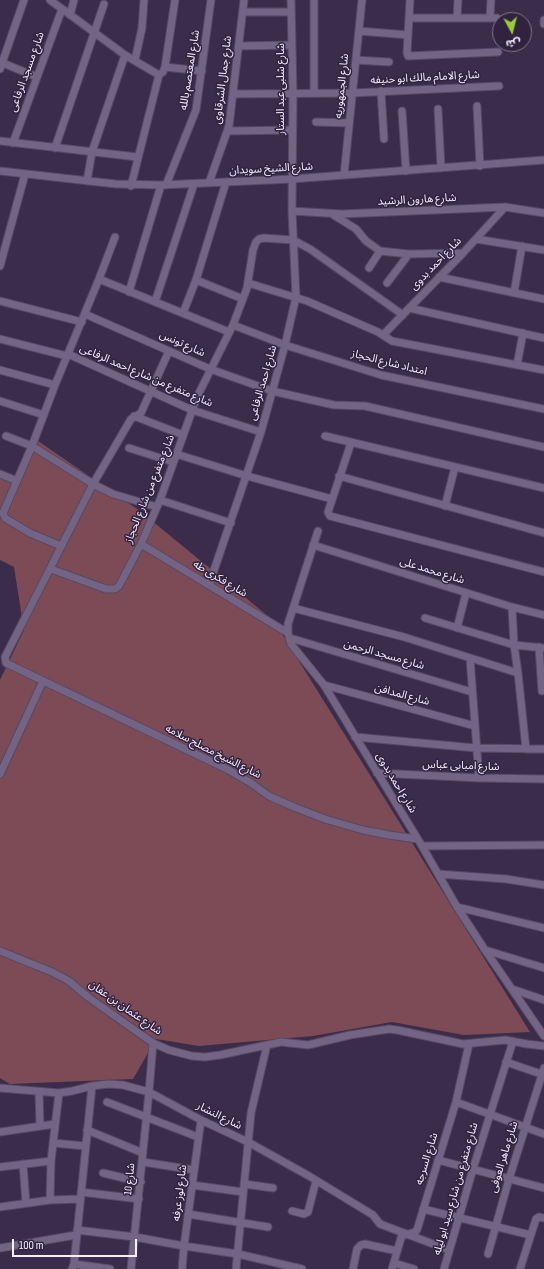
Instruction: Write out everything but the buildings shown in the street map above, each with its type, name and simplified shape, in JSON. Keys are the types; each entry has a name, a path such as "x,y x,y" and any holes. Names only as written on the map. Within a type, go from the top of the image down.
{"street":[{"path":"24,0 1,65 37,77"},
{"path":"50,0 93,32 159,75"},
{"path":"70,15 74,0"},
{"path":"135,60 142,28 144,0"},
{"path":"131,186 137,157 159,75 163,72 175,0"},
{"name":"شارع المعتصم بالله","path":"129,292 163,185 196,110 211,0"},
{"name":"شارع جمال الشرقاوى","path":"209,183 228,131 244,0"},
{"name":"شارع شلبى عبد الستار","path":"291,0 293,93 292,179"},
{"path":"314,0 314,93"},
{"name":"شارع الجمهوريه","path":"344,175 362,0"},
{"path":"410,0 408,56 498,52"},
{"path":"457,18 458,0"},
{"path":"409,18 494,18 491,0"},
{"path":"55,148 93,32 104,4"},
{"name":"شارع مسجد الرفاعى","path":"13,143 62,9"},
{"path":"242,12 291,12"},
{"path":"359,31 408,35"},
{"path":"239,46 292,45"},
{"path":"87,181 92,152 125,54"},
{"path":"356,60 389,62"},
{"path":"164,67 202,71"},
{"name":"شارع الامام مالك ابو حنيفه","path":"233,94 352,93 499,86"},
{"path":"380,91 384,139"},
{"path":"477,106 480,166"},
{"path":"438,109 441,168"},
{"path":"402,111 406,171"},
{"path":"316,122 349,124"},
{"path":"228,131 292,130"},
{"path":"0,141 137,157"},
{"name":"شارع الشيخ سويدان","path":"0,171 131,186 292,179 544,160"},
{"path":"0,266 25,174"},
{"name":"شارع احمد الرفاعى","path":"209,585 261,432 285,345 296,297 292,179"},
{"path":"183,313 196,280 226,182"},
{"path":"155,302 194,184"},
{"name":"شارع هارون الرشيد","path":"292,211 332,214 505,207 544,213"},
{"name":"شارع احمد بدوى","path":"383,335 463,253 505,207"},
{"path":"332,214 356,230 366,241 380,252 409,254 463,253"},
{"path":"61,546 30,533 3,516 55,385 100,279 115,237"},
{"name":"شارع متفرع من شارع الحجاز","path":"51,569 100,588 112,590 119,586 141,544 158,504 192,410 210,368 233,325 248,284 253,250 256,242 259,239 264,238 293,240"},
{"path":"476,239 544,250"},
{"path":"293,240 310,249 402,315"},
{"path":"514,293 522,246"},
{"path":"369,268 380,252"},
{"path":"387,283 409,254"},
{"path":"439,277 544,299"},
{"path":"100,279 229,332"},
{"path":"196,280 243,299"},
{"path":"248,284 307,301 383,335 392,341 544,370"},
{"path":"0,301 82,322"},
{"path":"409,308 544,338"},
{"name":"شارع تونس","path":"85,314 210,368 272,391 334,405 365,406 544,447"},
{"name":"امتداد شارع الحجاز","path":"233,325 285,345 381,375 544,409"},
{"path":"517,365 523,333"},
{"name":"شارع متفرع من شارع احمد الرفاعى","path":"0,339 68,355 192,410 261,432"},
{"path":"51,569 61,546 93,484 131,419 141,413 169,351"},
{"path":"0,370 55,385"},
{"path":"0,401 44,415"},
{"path":"134,416 183,435"},
{"path":"6,436 32,446 93,484 113,494 231,523"},
{"path":"325,436 544,488"},
{"path":"351,443 328,512 328,514 332,517 544,572"},
{"path":"129,448 174,462"},
{"path":"176,454 247,476 332,498"},
{"path":"445,506 455,467"},
{"path":"0,474 17,481"},
{"path":"339,476 544,533"},
{"path":"289,636 288,624 318,531"},
{"name":"شارع فكرى طه","path":"141,544 289,636"},
{"name":"شارع محمد على","path":"313,545 512,607 544,614"},
{"name":"شارع الشيخ مصلح سلامه","path":"51,569 5,657 6,663 227,769 251,783 269,796 294,807 325,819 363,830 417,839"},
{"path":"457,628 466,593"},
{"path":"512,607 514,645 526,749"},
{"path":"293,608 404,638 518,674"},
{"path":"425,618 514,645 541,648 542,690"},
{"name":"شارع احمد بدوى","path":"289,636 295,649 324,685 422,846 457,908 544,1036"},
{"name":"شارع مسجد الرحمن","path":"289,636 472,692"},
{"path":"470,658 479,778"},
{"path":"0,774 43,681"},
{"name":"شارع المدافن","path":"324,685 475,726"},
{"path":"355,737 476,748 544,749"},
{"name":"شارع امبابى عباس","path":"377,773 479,778 544,779"},
{"path":"422,846 544,845"},
{"path":"438,874 544,885"},
{"path":"457,908 544,928"},
{"path":"485,950 544,968"},
{"name":"شارع عثمان بن عفان","path":"0,951 52,972 69,981 88,997 153,1043 182,1054 205,1057 245,1051 266,1044 281,1042 308,1045 350,1035 389,1029 455,1043 469,1044 496,1040 544,1046"},
{"path":"512,989 544,1000"},
{"name":"شارع متفرع من شارع سيد ابو ليله","path":"444,1269 473,1169 513,1042"},
{"name":"شارع 10","path":"132,1269 150,1092 153,1043"},
{"path":"236,1269 251,1114 266,1044"},
{"name":"شارع السرجه","path":"393,1266 402,1236 409,1235 416,1230 456,1102 469,1044"},
{"path":"506,1062 543,1073"},
{"name":"شارع ماهر العوفى","path":"488,1254 509,1179 543,1073"},
{"name":"شارع النشار","path":"0,1088 39,1092 59,1092 108,1084 123,1085 150,1092 201,1120 248,1142 316,1181 373,1215 380,1224 418,1240 449,1250"},
{"path":"92,1086 73,1267 110,1269"},
{"path":"39,1092 40,1126"},
{"path":"50,1200 51,1161 59,1092"},
{"path":"107,1102 198,1137"},
{"path":"456,1102 544,1134"},
{"name":"شارع لوز عرفه","path":"182,1269 201,1120"},
{"path":"0,1132 55,1124"},
{"path":"87,1130 144,1153"},
{"path":"53,1143 85,1146"},
{"path":"438,1160 544,1188"},
{"path":"0,1167 51,1161"},
{"path":"142,1162 194,1170"},
{"path":"22,1164 26,1203"},
{"path":"103,1173 140,1182"},
{"path":"292,1211 304,1214 308,1212 316,1181"},
{"path":"244,1184 274,1188"},
{"path":"192,1185 243,1192"},
{"path":"0,1207 81,1195 139,1199"},
{"path":"423,1209 531,1235"},
{"path":"188,1214 268,1227"},
{"path":"520,1269 536,1219 539,1217 544,1218"},
{"path":"0,1248 77,1232 135,1237 238,1254 298,1269"},
{"path":"353,1269 357,1249 361,1244 397,1251"},
{"path":"393,1266 414,1269"}],"shaded area":[{"path":"38,441 140,511 274,621 530,1032 464,1035 392,1022 313,1036 199,1046 156,1039 133,1079 10,1084 0,1078 0,680 24,630 14,567 0,560 0,478 17,486"}]}
